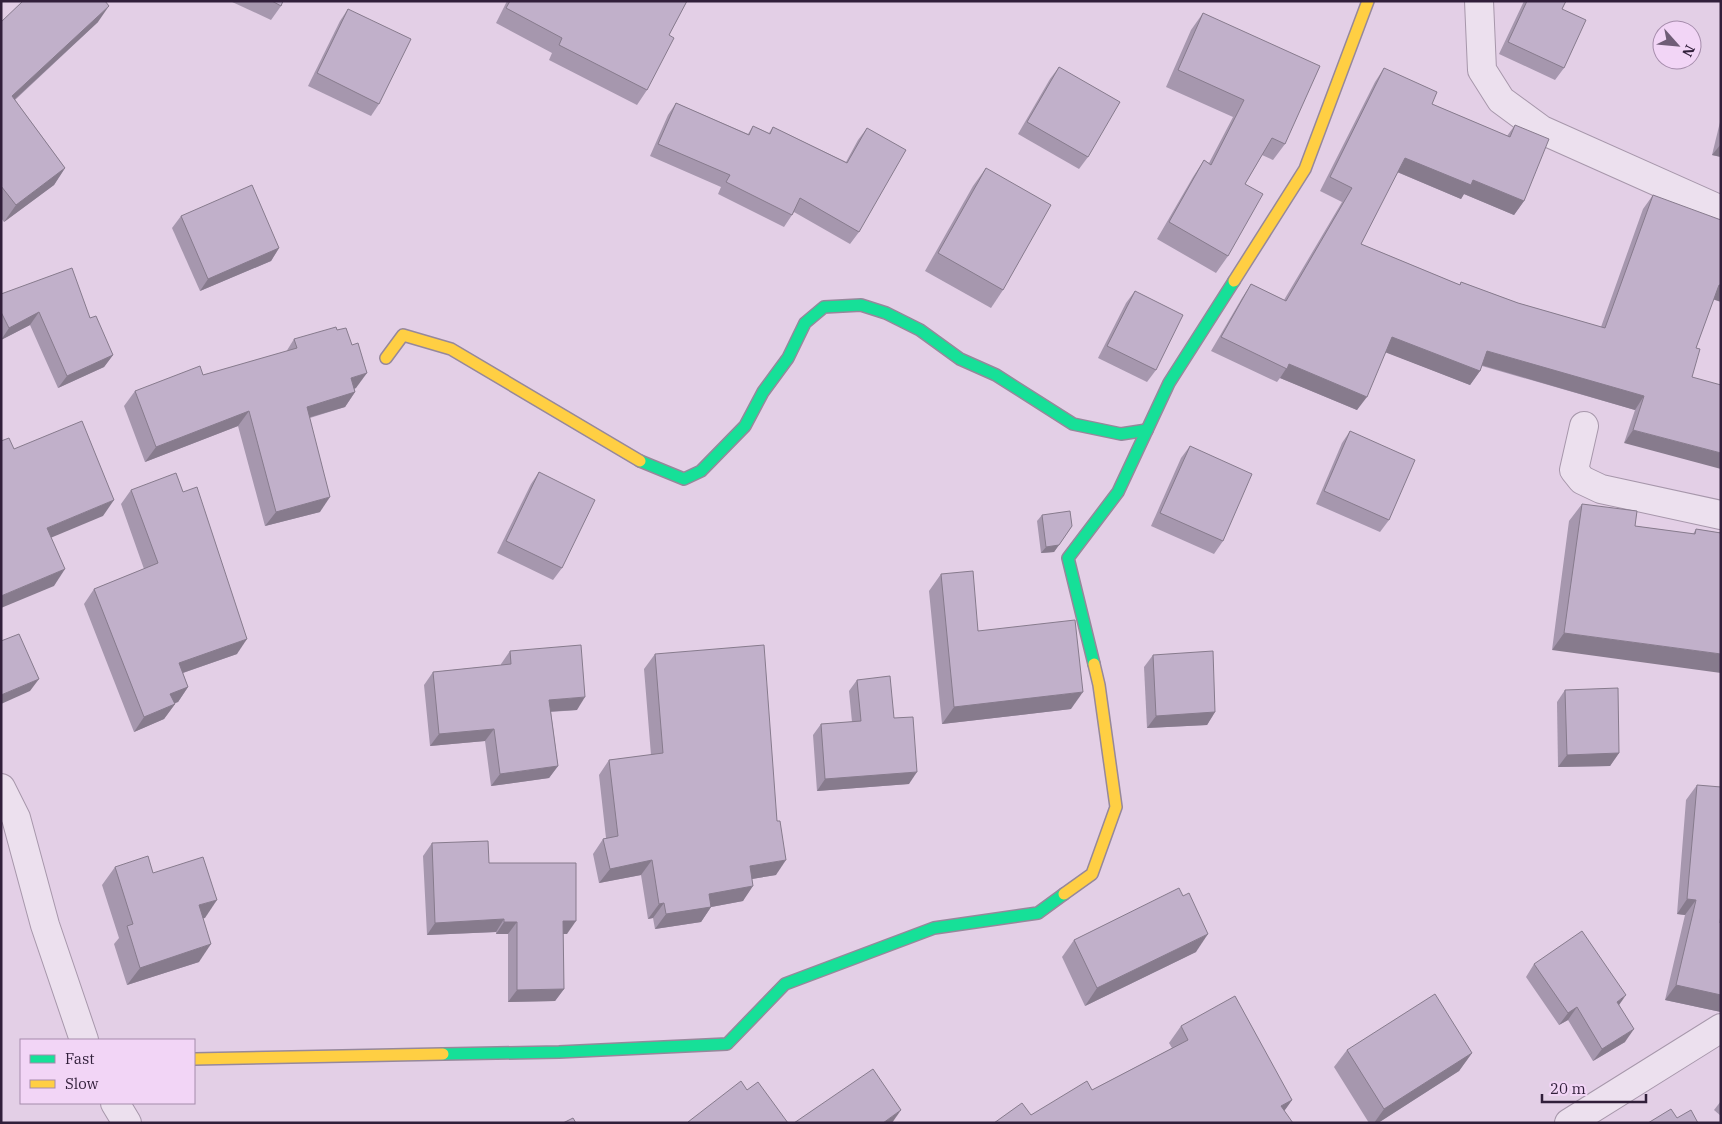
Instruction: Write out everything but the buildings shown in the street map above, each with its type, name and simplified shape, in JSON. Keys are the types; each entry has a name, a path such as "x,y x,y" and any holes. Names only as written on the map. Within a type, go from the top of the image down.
{"street":[{"path":"195,1059 558,1052 727,1044 785,984 934,928 1038,913 1092,874 1116,807 1099,685 1068,558 1118,492 1169,383 1305,169 1368,1"},
{"path":"1479,1 1482,70 1501,100 1542,130 1721,210"},
{"path":"386,358 403,335 451,349 632,458 684,479 701,471 745,426 763,392 788,358 804,323 824,307 861,305 886,313 920,330 960,359 996,375 1073,424 1094,430 1121,434 1147,430"},
{"path":"1584,426 1574,470 1582,480 1601,489 1721,515"},
{"path":"1,788 16,818 44,925 84,1039"},
{"path":"1569,1123 1721,1028"},
{"path":"116,1104 127,1123"}],"traffic: fast":[{"path":"1094,664 1068,558 1118,492 1169,383 1234,281"},
{"path":"640,461 684,479 701,471 745,426 763,392 788,358 805,323 824,307 861,305 886,313 920,330 960,359 996,375 1073,424 1121,434 1147,430"},
{"path":"443,1054 559,1052 727,1044 785,984 934,928 1038,913 1064,894"}],"traffic: slow":[{"path":"1234,281 1305,169 1368,1"},
{"path":"386,358 403,335 451,349 640,461"},
{"path":"1064,894 1092,874 1116,807 1099,685 1094,664"},
{"path":"195,1059 443,1054"}]}
